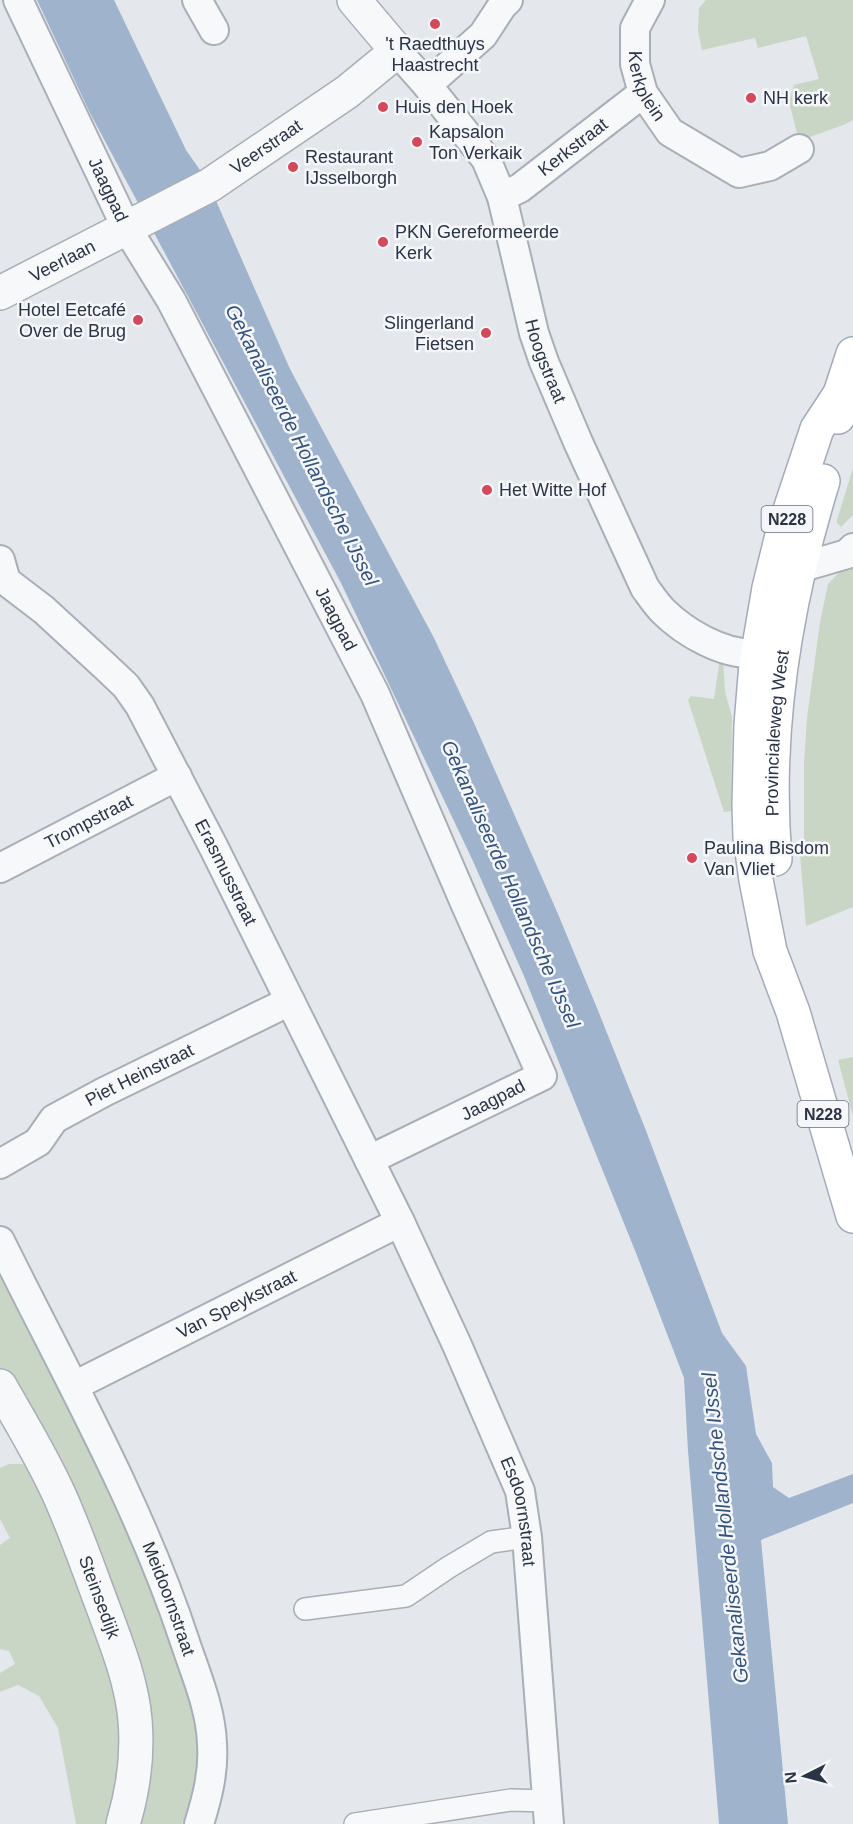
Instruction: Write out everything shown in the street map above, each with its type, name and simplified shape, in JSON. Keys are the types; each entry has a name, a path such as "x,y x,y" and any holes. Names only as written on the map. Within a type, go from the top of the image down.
{"main road":[{"name":"N228","path":"785,635 806,536 836,439 840,394 853,354"},
{"name":"N228","path":"758,653 769,588 783,531 817,429 840,394"},
{"name":"Provincialeweg West","path":"785,635 775,706 772,828 777,887 794,1012"},
{"name":"Provincialeweg West","path":"758,653 751,725 749,805 750,837 762,915 770,951 794,1012 853,1216"}],"street":[{"name":"Jaagpad","path":"18,0 135,223 171,300 375,694 542,1076 369,1160"},
{"path":"197,0 214,30"},
{"name":"Hoogstraat","path":"354,0 427,85 486,159 502,197 543,362 645,588 660,609 687,631 729,651 758,653"},
{"path":"427,85 483,34 508,0"},
{"name":"Kerkplein","path":"650,0 635,28 635,64 643,93 670,132 739,173 770,166 799,149"},
{"name":"Veerstraat","path":"135,223 210,186 346,92 397,51"},
{"name":"Kerkstraat","path":"502,197 520,188 643,93"},
{"name":"Veerlaan","path":"0,293 135,223"},
{"path":"799,568 847,554 853,549"},
{"name":"Erasmusstraat","path":"2,575 44,610 126,686 140,705 400,1222"},
{"path":"758,653 785,635"},
{"name":"Trompstraat","path":"0,868 177,777"},
{"name":"Piet Heinstraat","path":"0,1164 38,1142 54,1119 290,1001"},
{"name":"Van Speykstraat","path":"74,1386 400,1222"},
{"name":"Esdoornstraat","path":"400,1222 457,1345 520,1491 526,1537 548,1812"},
{"name":"Meidoornstraat","path":"0,1241 74,1386 148,1542 176,1613 205,1703 212,1742 208,1796 199,1824"},
{"name":"Steinsedijk","path":"0,1386 61,1498 116,1642 130,1690 135,1718 136,1747 133,1781 123,1824"},
{"path":"305,1609 406,1596 448,1567 491,1542 526,1537"},
{"path":"355,1824 511,1800 548,1812"}],"green space":[{"path":"706,0 853,0 853,120 804,139 797,133 789,102 794,85 819,79 806,36 758,48 755,38 702,50 698,31 699,8"},
{"path":"853,468 853,515 841,527 837,520"},
{"path":"853,558 853,907 806,926 799,843 804,842 804,763 807,718 820,622 828,584"},
{"path":"674,637 723,657 725,692 732,717 731,811 724,812 688,700 691,696 714,699 720,658 697,655 675,641"},
{"path":"853,1057 853,1116 838,1060"},
{"path":"0,1264 144,1550 199,1727 198,1764 192,1795 182,1824 131,1824 145,1747 0,1370"},
{"path":"9,1464 31,1464 51,1500 125,1718 113,1824 76,1824 58,1728 39,1696 18,1685 0,1692 0,1673 15,1664 9,1651 0,1649 0,1545 10,1538 0,1519 0,1468"}],"water":[{"name":"Gekanaliseerde Hollandsche IJssel","path":"37,0 114,0 186,150 202,173 217,203 290,369 434,638 474,723 597,1008 722,1333 746,1366 756,1434 772,1463 773,1487 789,1498 853,1474 853,1503 761,1540 788,1824 719,1824 684,1378 524,976 472,859 341,583 90,113"}],"place":[{"name":"'t Raedthuys Haastrecht","path":"435,24"},
{"name":"NH kerk","path":"751,98"},
{"name":"Huis den Hoek","path":"383,107"},
{"name":"Kapsalon Ton Verkaik","path":"417,142"},
{"name":"Restaurant IJsselborgh","path":"293,167"},
{"name":"PKN Gereformeerde Kerk","path":"383,242"},
{"name":"Hotel Eetcafé Over de Brug","path":"138,320"},
{"name":"Slingerland Fietsen","path":"486,333"},
{"name":"Het Witte Hof","path":"487,490"},
{"name":"Paulina Bisdom Van Vliet","path":"692,858"}]}
